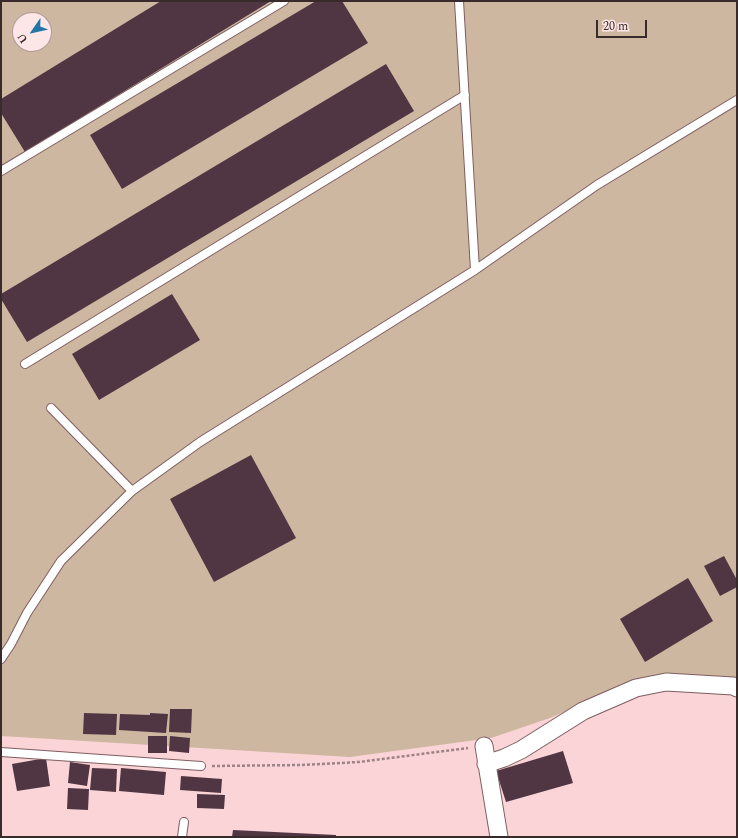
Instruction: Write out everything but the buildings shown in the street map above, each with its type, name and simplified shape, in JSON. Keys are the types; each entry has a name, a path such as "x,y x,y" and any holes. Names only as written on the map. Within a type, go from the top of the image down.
{"street":[{"path":"486,764 521,750 583,711 636,688 666,682 733,686 737,688"},
{"path":"484,746 499,837"}],"lane":[{"path":"1,171 284,1"},
{"path":"459,1 475,270"},
{"path":"25,364 465,95"},
{"path":"1,660 27,612 61,561 132,491 200,442 475,270 597,185 737,100"},
{"path":"51,408 132,491"},
{"path":"1,752 201,766"},
{"path":"182,837 184,822"}],"path":[{"path":"201,766 302,765 359,762 484,746"}],"shaded area":[{"path":"1,1 737,1 737,681 629,683 550,718 491,738 350,757 1,736"}]}
